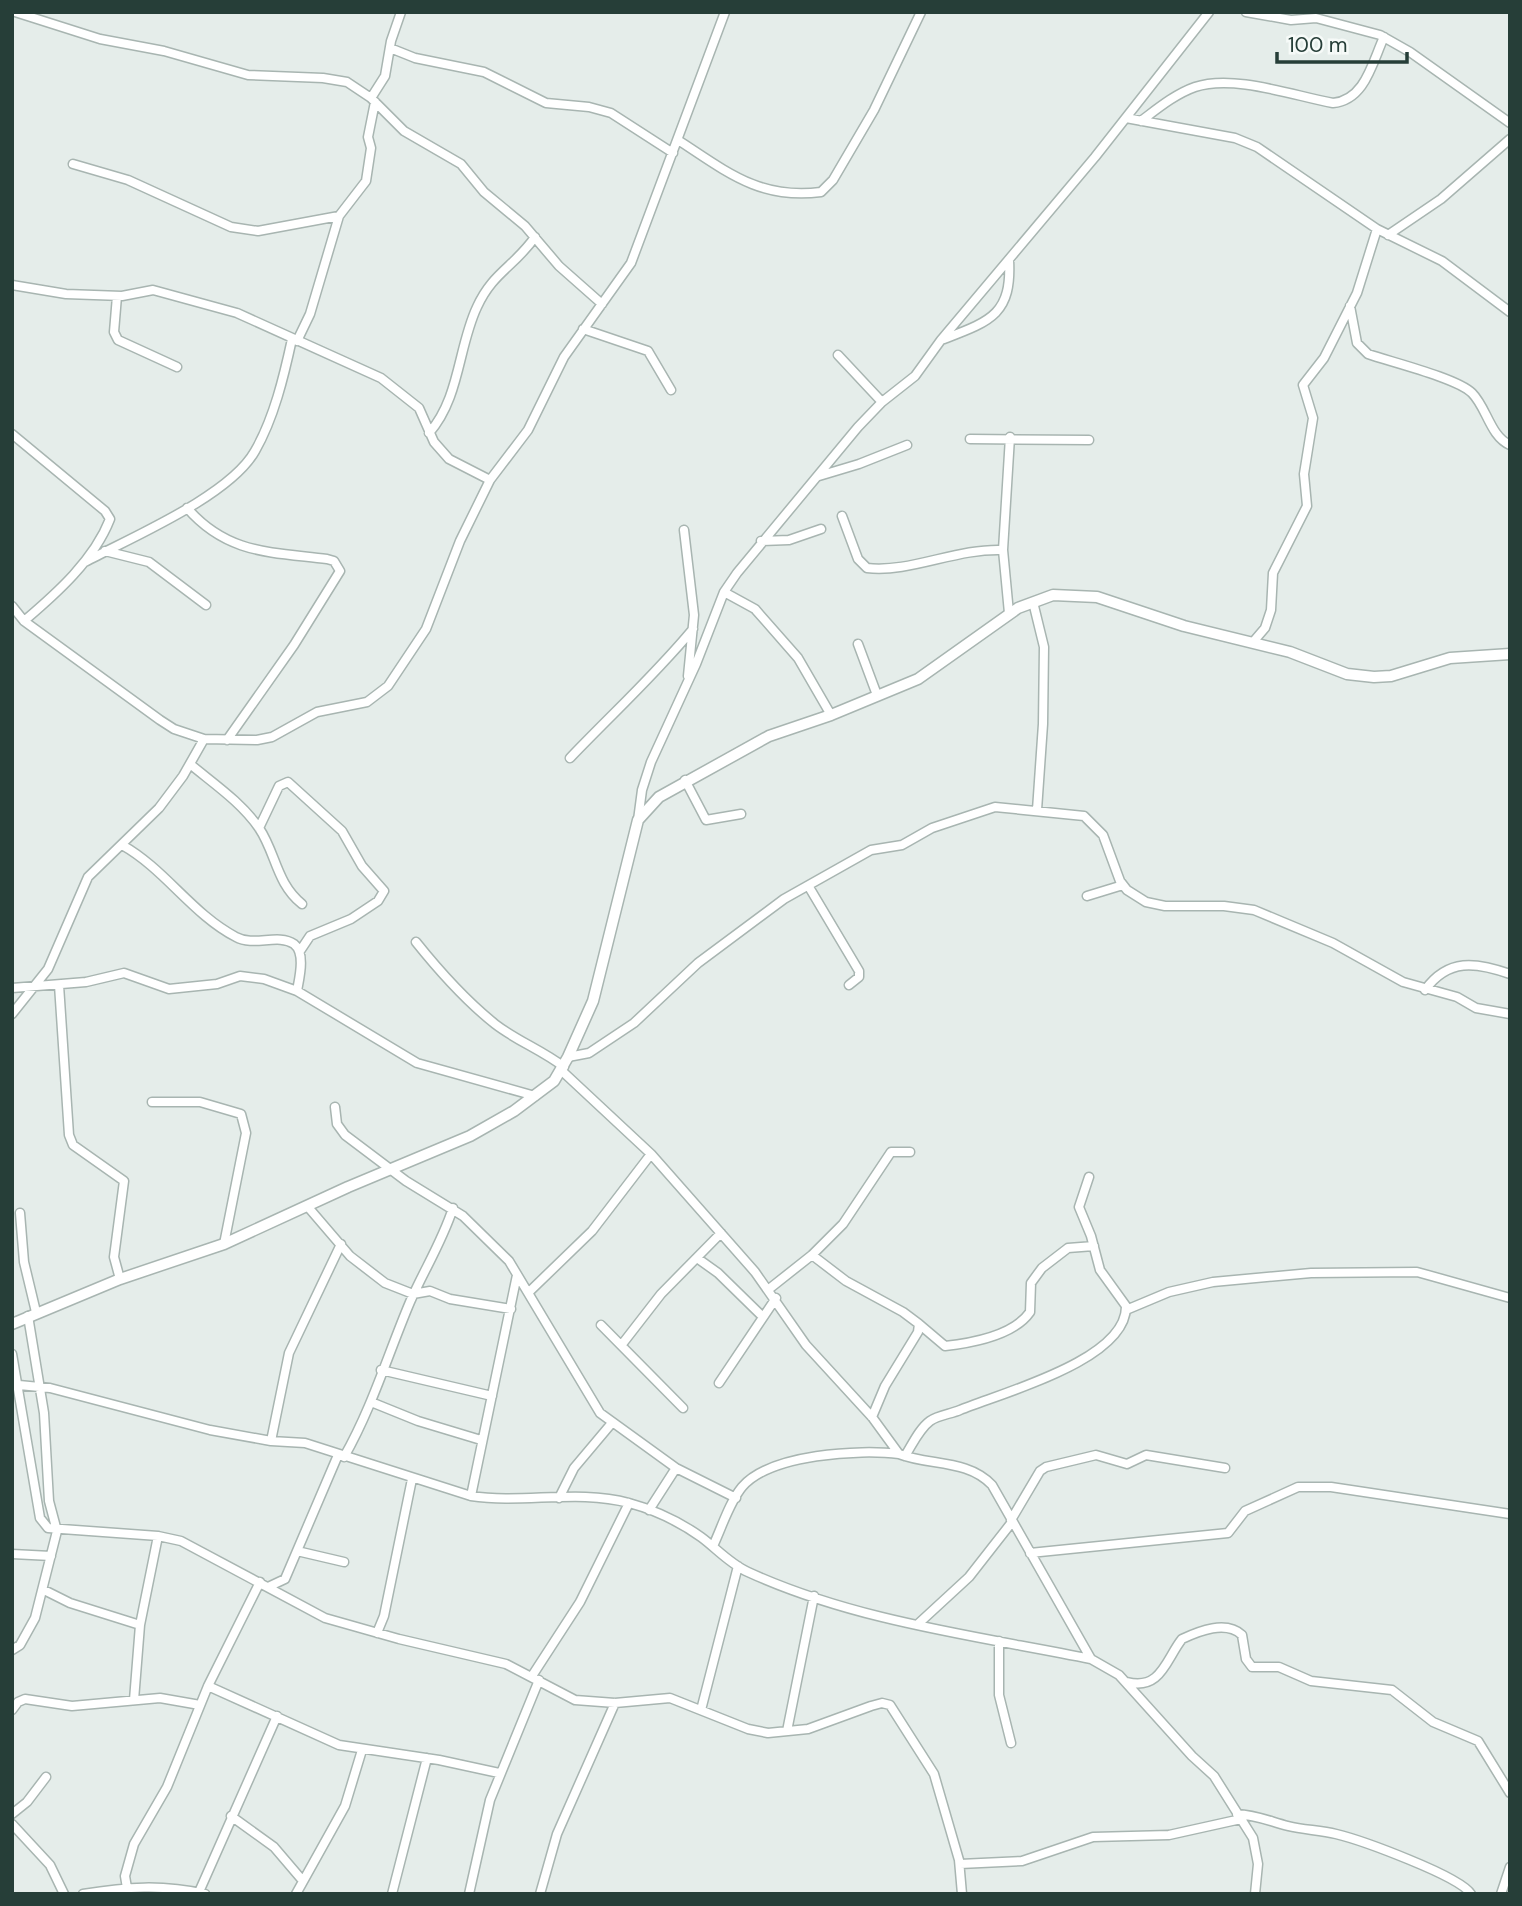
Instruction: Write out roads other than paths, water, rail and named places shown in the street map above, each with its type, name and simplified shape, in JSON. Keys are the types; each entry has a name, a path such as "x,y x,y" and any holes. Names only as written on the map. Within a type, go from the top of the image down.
{"street":[{"path":"15,12 100,39 164,51 248,75 338,79 373,100 404,131 461,164 484,192 536,237 559,266 602,304"},
{"path":"85,562 187,508 222,484 255,452 285,375 294,340 310,314 339,216 366,181 373,100 385,76 401,12"},
{"path":"12,606 24,621 160,720 174,729 204,739 272,737 317,712 367,702 388,686 426,629 460,541 490,480 528,429 564,357 631,263 726,12"},
{"path":"678,140 754,187 785,195 821,192 833,180 880,100 921,12"},
{"path":"565,1065 593,1000 639,821 645,778 687,686 724,592 761,541 882,402 915,376 941,340 1126,118 1209,12"},
{"path":"1246,12 1291,20 1333,21 1384,37 1510,123"},
{"path":"1140,121 1183,92 1214,83 1244,84 1333,103 1344,102 1358,94 1384,37"},
{"path":"390,48 415,58 484,72 546,103 589,107 611,113 673,153"},
{"path":"1126,118 1235,138 1257,147 1377,229 1442,261 1510,312"},
{"path":"1388,235 1441,200 1510,139"},
{"path":"73,164 128,180 232,227 248,230 339,216"},
{"path":"1253,642 1265,628 1270,611 1273,573 1307,506 1304,474 1313,413 1303,386 1324,358 1360,286 1377,229"},
{"path":"429,433 446,408 475,310 489,283 517,261 536,237"},
{"path":"941,340 976,325 1003,306 1009,286 1009,260"},
{"path":"12,285 41,292 117,296 153,290 237,313 355,365 401,392 419,408 429,433 449,459 490,480"},
{"path":"117,296 114,332 118,340 177,367"},
{"path":"1350,306 1361,349 1368,355 1465,387 1482,406 1499,439 1510,445"},
{"path":"583,329 648,351 671,390"},
{"path":"838,355 882,402"},
{"path":"12,621 24,621 52,598 85,562 110,523 110,517 48,461 13,436"},
{"path":"1009,613 1003,551 1010,437"},
{"path":"970,439 1010,437 1089,440"},
{"path":"819,475 859,464 907,445"},
{"path":"187,508 209,531 242,548 327,559 334,561 340,571 294,645 227,740"},
{"path":"842,516 858,559 867,568 906,565 972,550 1003,551"},
{"path":"761,541 789,540 821,529"},
{"path":"684,530 693,593 693,629 687,686"},
{"path":"106,551 149,562 206,605"},
{"path":"724,592 755,609 799,658 831,715"},
{"path":"639,821 659,797 685,780 769,736 831,715 928,673 1009,613 1053,595 1097,597 1184,626 1290,652 1347,674 1391,676 1450,658 1510,654"},
{"path":"1033,602 1044,647 1043,723 1037,810"},
{"path":"570,758 633,691 660,668 693,629"},
{"path":"858,644 877,695"},
{"path":"12,1014 38,984 88,877 159,808 204,739"},
{"path":"190,764 240,805 259,828 284,886 302,904"},
{"path":"685,780 706,820 741,814"},
{"path":"259,828 279,786 288,782 342,831 362,866 384,891 378,901 351,919 303,941 297,991"},
{"path":"12,1324 120,1279 224,1244 391,1168 470,1136 535,1096 565,1065 589,1053 634,1023 728,939 784,899 871,850 902,845 932,828 988,808 1084,816 1103,835 1115,872 1123,885 1131,893 1155,905 1239,907 1280,918 1333,943 1403,982 1425,990 1457,996 1476,1008 1510,1014"},
{"path":"122,845 147,860 212,921 238,939 255,943 287,941 300,951"},
{"path":"1087,896 1123,885"},
{"path":"808,887 859,971 859,976 849,985"},
{"path":"416,942 447,980 496,1024 524,1044 538,1048 565,1065 651,1154 769,1289 807,1345 873,1418 902,1455"},
{"path":"1425,990 1442,971 1462,966 1482,965 1510,974"},
{"path":"12,988 38,984 59,985 124,973 142,977 159,987 183,990 250,976 297,991 417,1063 535,1096"},
{"path":"59,985 69,1135 73,1145 124,1181 114,1257 120,1279"},
{"path":"152,1102 200,1102 241,1114 246,1133 224,1244"},
{"path":"335,1107 337,1124 345,1135 453,1208 502,1254 529,1292 600,1413 611,1424 676,1468 736,1498"},
{"path":"769,1289 812,1255 857,1207 891,1152 910,1152"},
{"path":"529,1292 592,1231 651,1154"},
{"path":"902,1455 931,1420 1061,1370 1089,1356 1112,1339 1126,1310 1125,1303 1100,1270 1078,1205 1089,1177"},
{"path":"308,1207 373,1274 414,1294 430,1292 450,1299 511,1309"},
{"path":"126,1890 134,1844 167,1787 208,1686 264,1584 285,1579 341,1456 371,1402 381,1370 414,1294 446,1232 453,1208"},
{"path":"12,1650 20,1644 35,1618 57,1531 49,1501 47,1445 20,1213"},
{"path":"623,1343 649,1308 721,1233"},
{"path":"271,1441 289,1353 341,1244"},
{"path":"812,1255 846,1281 903,1311 945,1346 967,1343 1017,1326 1025,1320 1032,1307 1031,1288 1034,1277 1068,1248 1094,1247"},
{"path":"697,1258 763,1317"},
{"path":"1126,1310 1169,1292 1213,1282 1311,1273 1417,1272 1510,1298"},
{"path":"471,1496 517,1275"},
{"path":"719,1383 776,1298"},
{"path":"873,1418 885,1386 918,1332 919,1324"},
{"path":"601,1325 623,1343 683,1408"},
{"path":"12,1354 40,1518 48,1528 57,1531 158,1536 192,1545 325,1618 506,1664 575,1700 615,1703 665,1697 748,1729 768,1733 808,1729 882,1703 890,1705 934,1774 960,1864 962,1894"},
{"path":"381,1370 492,1396"},
{"path":"19,1385 39,1387 176,1423 271,1441 305,1443 471,1496 498,1500 602,1498 629,1503 680,1524 738,1566 814,1596 896,1621 1091,1659 1126,1682 1192,1756 1214,1776 1256,1849 1255,1894"},
{"path":"371,1402 418,1421 481,1440"},
{"path":"559,1498 574,1468 611,1424"},
{"path":"713,1546 742,1488 757,1476 807,1458 858,1451 902,1455 962,1467 984,1477 1091,1659"},
{"path":"918,1624 969,1577 1012,1521 1046,1466 1090,1455 1127,1464 1146,1455 1225,1468"},
{"path":"649,1510 676,1468"},
{"path":"377,1633 384,1616 412,1479"},
{"path":"1030,1553 1228,1533 1245,1511 1298,1488 1331,1487 1510,1514"},
{"path":"469,1894 485,1820 499,1773 527,1714 536,1678 580,1602 629,1503"},
{"path":"134,1700 140,1625 158,1536"},
{"path":"297,1551 344,1562"},
{"path":"12,1554 51,1556"},
{"path":"701,1710 738,1566"},
{"path":"44,1590 70,1603 140,1625"},
{"path":"787,1731 814,1596"},
{"path":"1126,1682 1144,1684 1161,1674 1182,1639 1210,1629 1235,1630 1242,1635 1246,1659 1252,1667 1279,1667 1311,1681 1392,1690 1433,1722 1473,1737 1510,1793"},
{"path":"999,1642 999,1695 1011,1743"},
{"path":"208,1686 315,1736 362,1750 426,1758 499,1773"},
{"path":"12,1710 25,1699 72,1706 160,1698 200,1705"},
{"path":"540,1894 557,1834 615,1703"},
{"path":"83,1894 158,1886 202,1893 231,1816 277,1716"},
{"path":"296,1894 345,1806 362,1750"},
{"path":"391,1894 426,1758"},
{"path":"12,1814 27,1802 46,1777"},
{"path":"960,1864 1022,1861 1093,1837 1169,1835 1239,1816 1260,1815 1287,1826 1339,1835 1415,1861 1466,1885 1471,1894"},
{"path":"231,1816 275,1847 303,1881"},
{"path":"12,1824 50,1865 64,1894"},
{"path":"1502,1894 1510,1867"}]}
